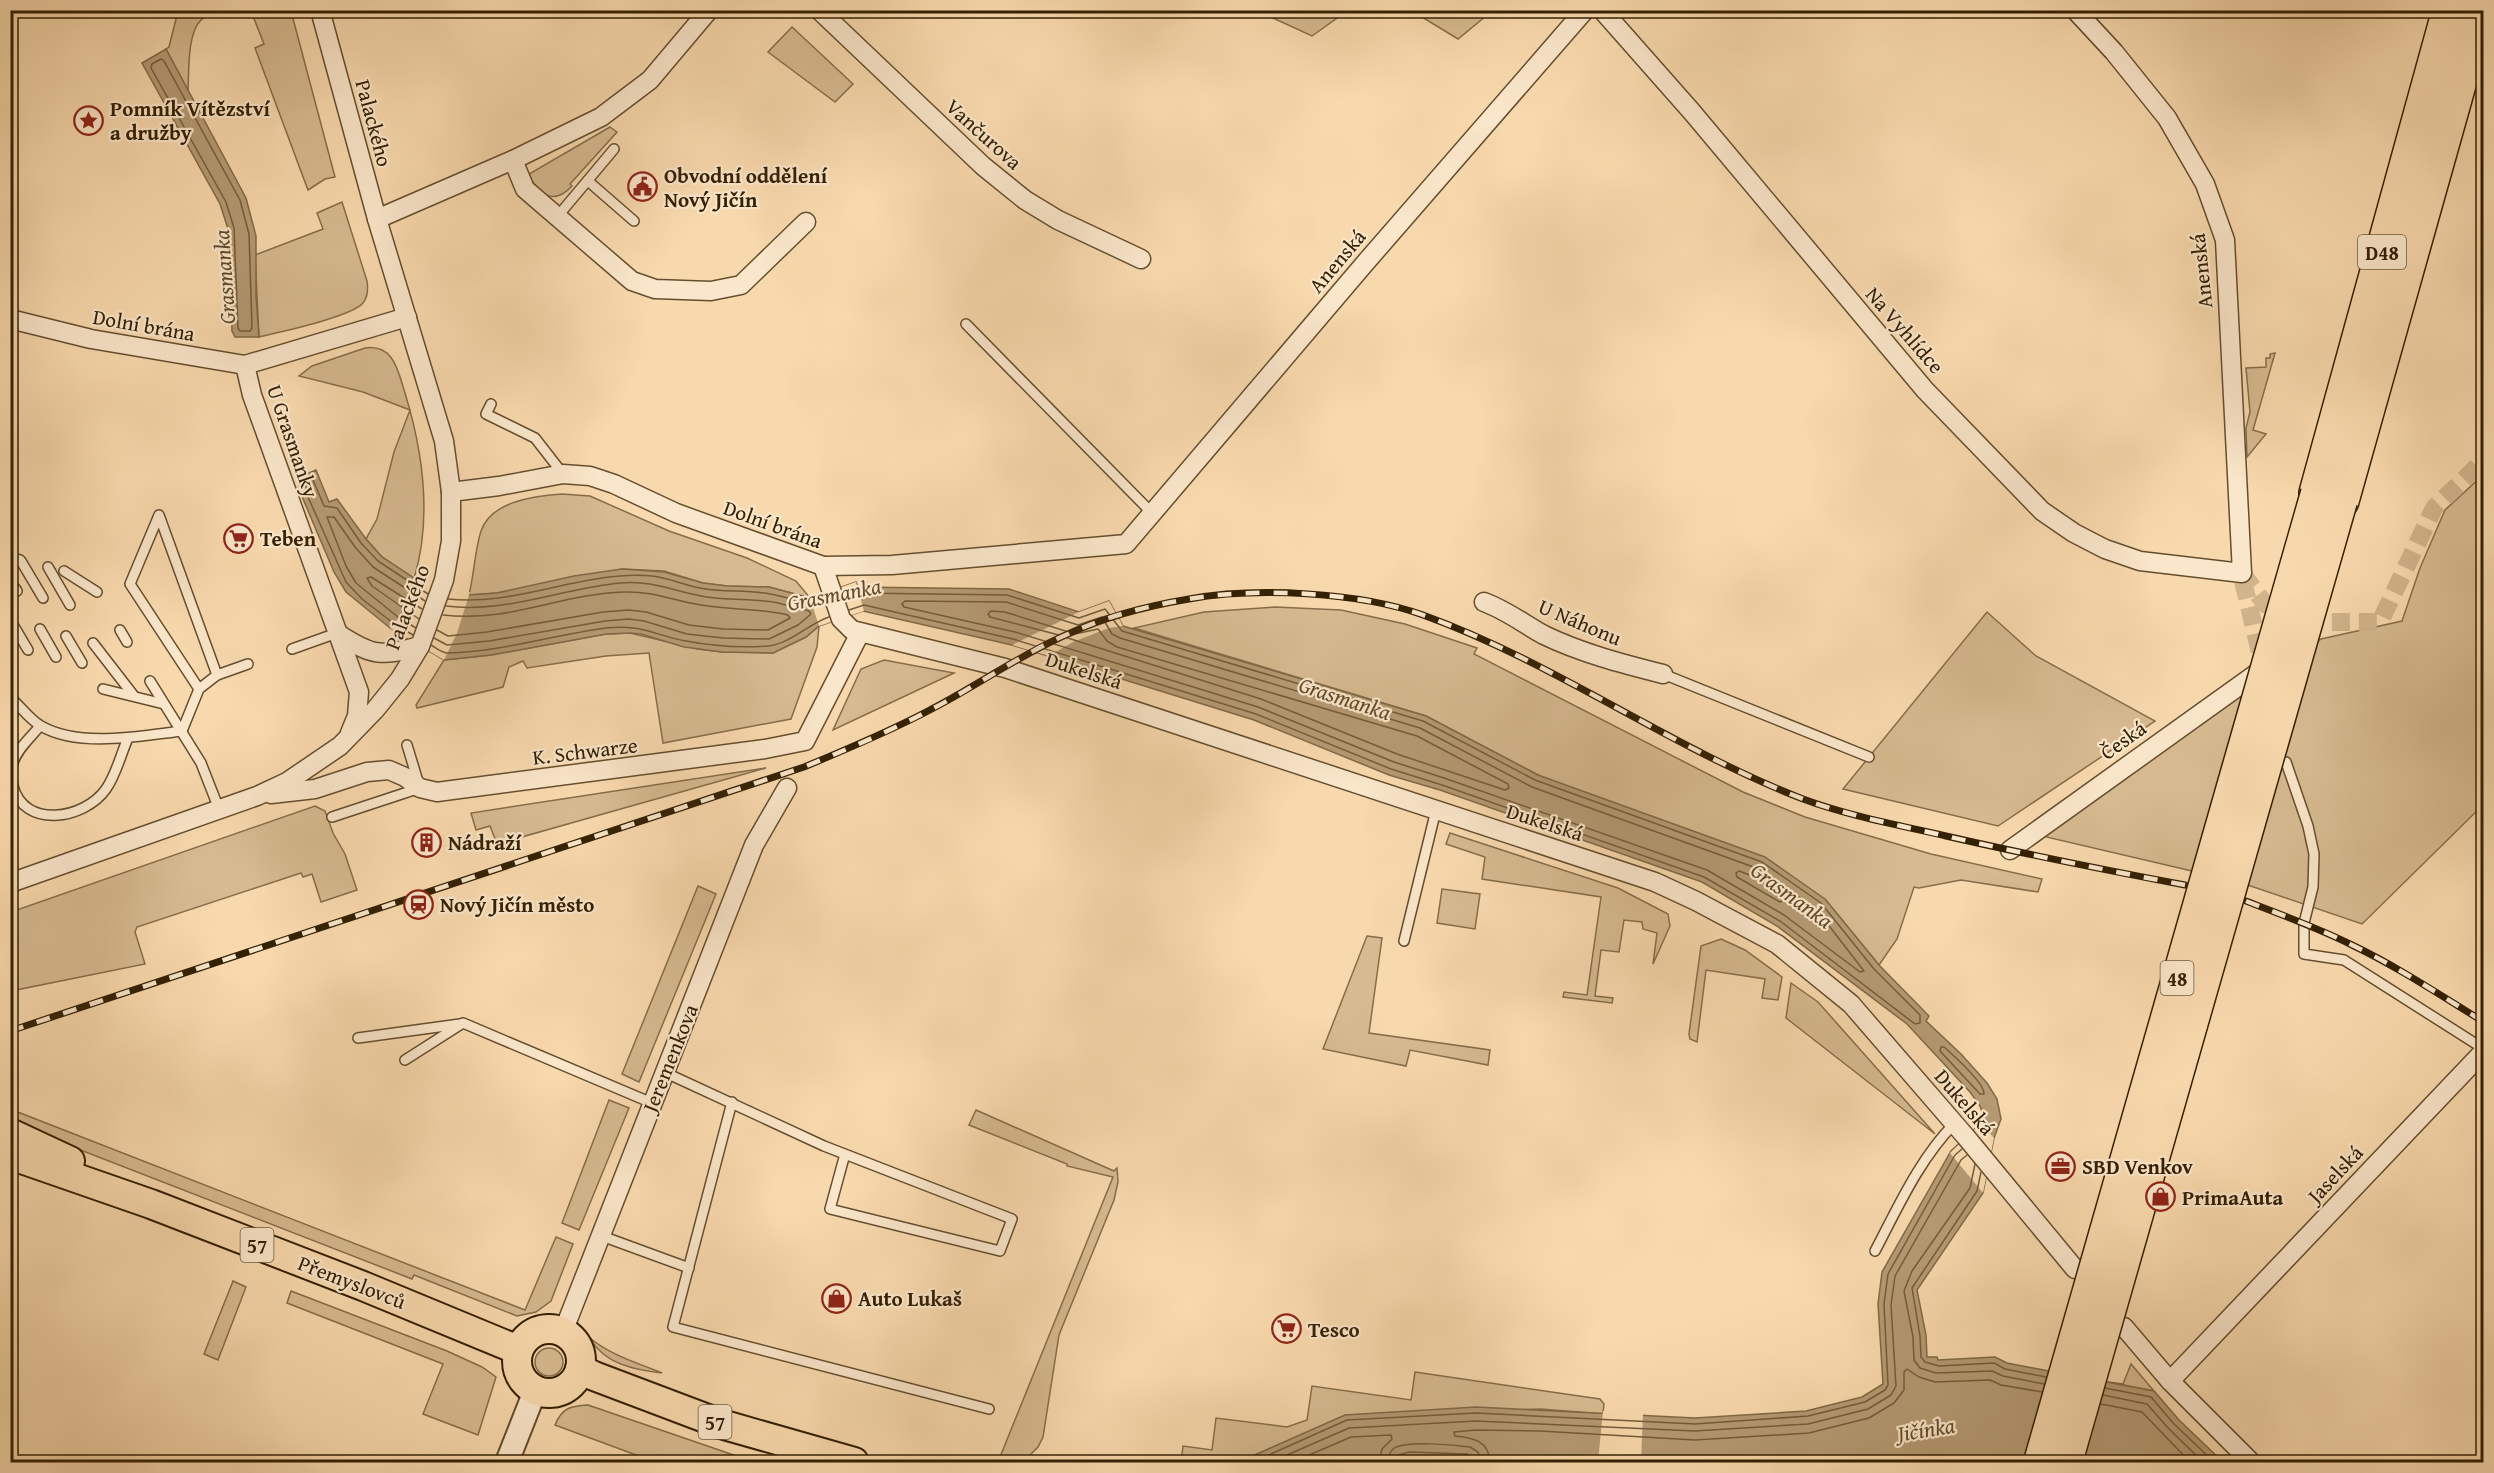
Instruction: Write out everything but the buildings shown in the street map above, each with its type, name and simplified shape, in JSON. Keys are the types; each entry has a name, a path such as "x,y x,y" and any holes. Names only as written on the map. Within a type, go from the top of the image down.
{"highway":[{"name":"D48","path":"2329,497 2448,10"},
{"name":"D48","path":"2329,497 2480,10"},
{"name":"48","path":"2038,1462 2329,497"},
{"name":"48","path":"2067,1462 2329,497"}],"main road":[{"name":"Přemyslovců","path":"10,1133 151,1204"},
{"name":"Přemyslovců","path":"14,1158 151,1204 374,1290 518,1350"},
{"path":"553,1329 562,1332 571,1337 579,1350 580,1369 574,1382 562,1391 549,1394 535,1390 523,1382 519,1373 516,1364 518,1350 526,1338 539,1330 553,1329"},
{"name":"57","path":"580,1369 635,1393 721,1424 854,1462"}],"street":[{"name":"Palackého","path":"10,883 257,796 287,782 320,762 347,740 400,679 420,646 444,580 451,541 451,492 444,441 377,219 320,10"},
{"path":"377,219 513,160 601,117 650,80 709,10"},
{"name":"Vančurova","path":"819,10 983,166 1025,200 1058,220 1141,259"},
{"name":"Anenská","path":"1126,544 1151,512 1585,10"},
{"name":"Na Vyhlídce","path":"1602,10 1727,153 1925,390 2042,511 2074,533 2104,549 2140,561 2242,573"},
{"name":"Anenská","path":"2075,10 2114,52 2167,118 2205,184 2225,240 2242,573"},
{"path":"513,160 525,189 632,281 655,289 711,291 741,285 806,222"},
{"name":"Dolní brána","path":"10,319 91,339 245,365 407,317"},
{"name":"U Grasmanky","path":"245,365 252,395 359,692 357,716 347,740"},
{"name":"Dolní brána","path":"451,492 563,474 590,476 614,484 676,513 823,566 892,565 1126,544"},
{"path":"823,566 841,619 852,630 864,634"},
{"name":"U Náhonu","path":"1484,602 1498,607 1545,635 1623,664 1663,674"},
{"path":"337,633 362,649 391,654 420,646"},
{"name":"K. Schwarze","path":"257,796 315,789 367,772 389,770 405,777 420,788 437,792 753,751 805,741 864,634"},
{"name":"Dukelská","path":"864,634 1005,668 1655,882 1696,901 1777,944 1851,1004 1989,1163 2075,1269"},
{"name":"Česká","path":"2010,850 2264,668"},
{"name":"Jeremenkova","path":"562,1332 754,846 787,788"},
{"name":"Jaselská","path":"2170,1381 2484,1050"},
{"path":"2124,1327 2170,1381 2251,1462"},
{"path":"507,1462 535,1390"}],"lane":[{"path":"557,217 614,149"},
{"path":"588,181 634,221"},
{"path":"966,324 1151,512"},
{"path":"491,404 486,414 536,438 563,474"},
{"path":"200,690 130,584 159,515 217,675"},
{"path":"17,560 43,598"},
{"path":"48,567 70,605"},
{"path":"64,571 97,592"},
{"path":"10,580 17,591"},
{"path":"12,623 28,650"},
{"path":"40,630 58,657"},
{"path":"120,630 127,642"},
{"path":"292,649 337,633"},
{"path":"66,636 82,663"},
{"path":"93,643 134,696"},
{"path":"182,730 200,690 217,675 248,664"},
{"path":"1663,674 1869,757"},
{"path":"150,681 201,763 219,809"},
{"path":"103,689 164,704"},
{"path":"10,697 40,726 78,738 128,738 182,730"},
{"path":"40,726 12,764 11,779 15,795 24,807 37,814 52,816 68,813 96,800 106,789 128,738"},
{"path":"332,817 420,788 406,745"},
{"path":"2286,762 2314,854 2313,887 2304,923 2304,954 2344,960 2484,1050"},
{"path":"1404,941 1436,810"},
{"path":"358,1038 463,1023 652,1103"},
{"path":"405,1060 463,1023"},
{"path":"664,1072 845,1154 1012,1219 1000,1251 830,1209 845,1154"},
{"path":"732,1102 673,1327 989,1409"},
{"path":"1875,1251 1905,1195 1940,1139 1960,1130"},
{"path":"599,1235 689,1268"}],"shaded area":[{"path":"178,11 223,11 211,14 196,26 191,43 188,91 166,49 169,47"},
{"path":"251,11 291,11 335,177 325,179 308,190 255,48 264,44"},
{"path":"1258,11 1347,11 1312,36"},
{"path":"1412,11 1492,11 1458,39"},
{"path":"792,27 853,84 835,102 768,52"},
{"path":"610,127 617,132 570,184 572,186 566,192 553,196 547,195 532,182 529,174"},
{"path":"342,202 367,281 365,301 356,308 330,319 259,337 255,255 323,229 317,213"},
{"path":"365,348 382,350 389,355 397,368 410,410 363,392 299,376 312,366"},
{"path":"2275,353 2253,430 2266,434 2247,457 2246,428 2250,412 2246,368 2266,367 2266,358 2270,358 2270,354"},
{"path":"410,410 421,462 424,509 420,556 414,579 382,557 366,539 377,519 394,452"},
{"path":"2483,475 2483,805 2362,924 2239,882 2042,836 2240,692 2321,639 2402,621 2420,568 2445,510"},
{"path":"562,494 590,496 669,531 747,558 796,581 810,598 769,587 727,586 703,583 664,571 622,569 497,593 469,595 479,538 486,521 494,513 515,502 539,496"},
{"path":"1275,607 1341,610 1405,624 1477,648 1474,654 1743,792 1805,817 1931,854 2042,879 2038,892 1961,880 1914,887 1897,939 1879,965 1825,899 1538,775 1426,716 1134,628 1204,612"},
{"path":"1987,612 2036,656 2155,721 1998,826 1843,789"},
{"path":"819,626 817,647 791,719 663,743 649,653 606,656 527,668 523,661 509,667 503,687 417,708 416,705 444,660 491,655 606,634 630,633 698,649 773,653 806,637"},
{"path":"884,660 954,673 833,730 861,669"},
{"path":"766,768 497,844 490,826 476,830 471,813"},
{"path":"315,806 325,811 333,833 345,854 357,890 321,902 312,874 303,877 301,873 137,927 135,932 145,964 11,991 11,912"},
{"path":"1450,833 1618,888 1668,914 1670,926 1653,964 1657,933 1643,929 1642,922 1624,920 1619,952 1601,950 1595,996 1613,998 1612,1003 1563,997 1564,992 1587,995 1601,897 1482,879 1485,857 1446,844"},
{"path":"698,886 716,894 639,1082 622,1074"},
{"path":"1442,889 1480,894 1475,929 1437,923"},
{"path":"1367,936 1382,938 1369,1033 1490,1050 1488,1065 1410,1050 1406,1066 1323,1049"},
{"path":"1721,939 1745,950 1782,977 1778,1000 1762,998 1765,979 1706,970 1697,1042 1690,1039 1689,1034 1701,946"},
{"path":"1791,983 1818,1002 1935,1134 1786,1018"},
{"path":"609,1100 629,1108 579,1230 562,1223"},
{"path":"10,1109 525,1310 556,1237 573,1244 551,1301 536,1312 517,1316 414,1275 412,1279 11,1123"},
{"path":"976,1110 1114,1171 1117,1168 1118,1182 1114,1200 1059,1335 1043,1437 1038,1447 1023,1462 998,1462 1113,1177 1067,1166 1067,1164 969,1125"},
{"path":"233,1281 246,1287 218,1360 204,1354"},
{"path":"291,1291 447,1351 482,1367 496,1377 478,1435 423,1414 443,1364 287,1303"},
{"path":"590,1338 615,1354 662,1373 641,1370 612,1360 596,1347"},
{"path":"549,1348 559,1352 563,1362 559,1372 549,1376 539,1372 535,1362 539,1352"},
{"path":"2131,1364 2154,1391 2108,1382 2123,1384"},
{"path":"1415,1372 1600,1399 1604,1404 1603,1414 1541,1409 1346,1415 1239,1462 1181,1462 1183,1446 1212,1450 1216,1418 1287,1427 1307,1420 1312,1386 1411,1400"},
{"path":"588,1405 754,1462 655,1462 555,1425 567,1409"},
{"path":"1409,1458 1523,1462 1389,1462"}],"water":[{"path":"166,49 246,198 256,236 259,337 235,337 232,331 228,229 220,204 142,63"},
{"path":"316,470 329,502 337,499 382,557 426,586 469,595 497,593 574,576 622,569 664,572 703,583 727,586 769,587 810,598 856,582 858,587 1009,589 1079,612 1109,601 1123,626 1426,716 1538,775 1765,857 1825,899 1879,965 1929,1016 1926,1021 1961,1054 1987,1083 1997,1099 2001,1119 1994,1138 1983,1193 1917,1290 1926,1335 1927,1357 1937,1357 1938,1360 1995,1357 2007,1363 2154,1391 2179,1420 2223,1462 1523,1462 1409,1458 1389,1462 1239,1462 1345,1415 1476,1407 1695,1418 1806,1411 1862,1397 1883,1384 1878,1304 1882,1272 1951,1151 1981,1123 1983,1114 1980,1106 1970,1092 1907,1024 1777,926 1702,882 1440,790 1389,775 1254,720 1012,645 863,611 819,626 806,637 773,653 722,652 684,647 630,633 606,634 491,655 444,660 390,628 346,592 334,572 303,499 297,478"}],"pier":[{"path":"415,576 438,589 470,592 457,633 444,660 390,628 402,614"},
{"path":"856,582 864,611 819,626 810,598"},
{"path":"1109,601 1123,626 1109,628 1073,642 1049,656 1012,645 1079,612"},
{"path":"1981,1123 1994,1138 1983,1193 1950,1153"},
{"path":"1603,1411 1643,1413 1641,1462 1598,1462"}],"tunnel":[{"path":"2242,573 2265,604 2326,622 2380,622 2434,508 2484,460"},
{"path":"2243,581 2263,665"}],"railway":[{"path":"10,1031 804,767 911,720 1050,642 1097,622 1127,612 1173,602 1245,593 1339,597 1369,601 1423,615 1520,657 1707,755 1803,799 1892,824 2185,885"},
{"path":"2246,901 2313,927 2369,954 2484,1022"}],"place":[{"name":"Pomník Vítězství a družby","path":"89,120"},
{"name":"Obvodní oddělení Nový Jičín","path":"643,187"},
{"name":"Teben","path":"239,538"},
{"name":"Nádraží","path":"427,842"},
{"name":"Nový Jičín město","path":"419,904"},
{"name":"SBD Venkov","path":"2061,1166"},
{"name":"PrimaAuta","path":"2161,1197"},
{"name":"Auto Lukaš","path":"837,1298"},
{"name":"Tesco","path":"1287,1329"}],"water label":[{"name":"Grasmanka","path":"224,277"},
{"name":"Grasmanka","path":"834,594"},
{"name":"Grasmanka","path":"1345,698"},
{"name":"Grasmanka","path":"1792,895"},
{"name":"Jičínka","path":"1926,1429"}]}
